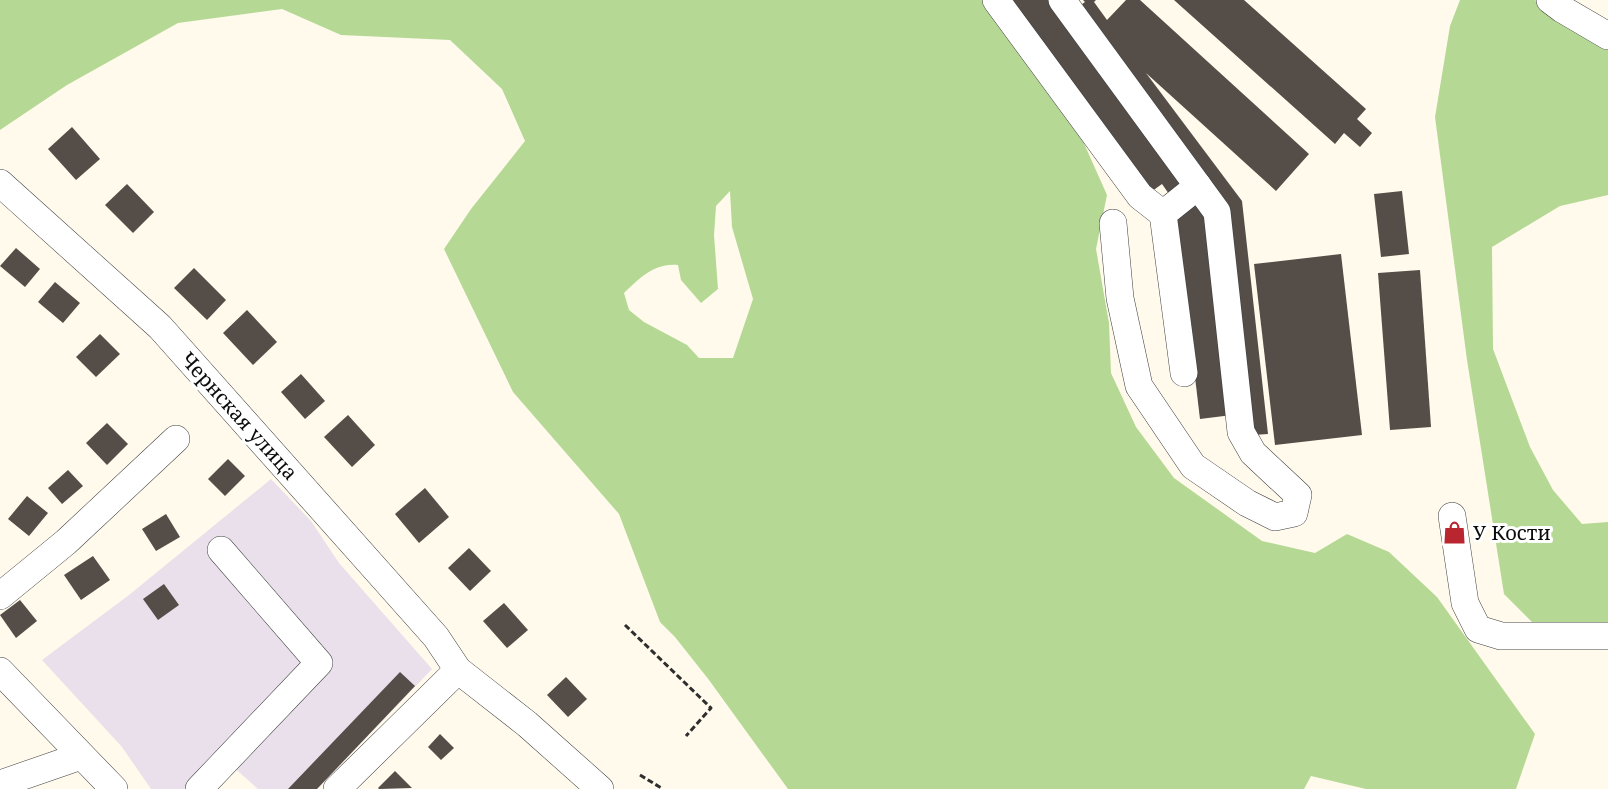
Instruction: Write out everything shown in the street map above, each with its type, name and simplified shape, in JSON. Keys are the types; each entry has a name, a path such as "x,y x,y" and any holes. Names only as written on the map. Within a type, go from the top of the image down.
{"street":[{"path":"996,0 1140,196 1163,214 1184,373"},
{"path":"1062,0 1218,212 1241,432 1253,453 1298,495 1294,513 1275,517 1247,503 1193,466 1139,386 1120,298 1113,223"},
{"path":"1550,0 1608,36"},
{"name":"Чернская улица","path":"0,183 160,327 436,637 458,670 527,724 600,789"},
{"path":"1163,214 1198,186"},
{"path":"0,596 66,542 176,439"},
{"path":"1452,516 1465,603 1478,629 1501,636 1608,636"},
{"path":"199,789 319,663 221,550"},
{"path":"337,789 458,670"},
{"path":"0,671 114,789"},
{"path":"0,784 81,756"}],"path":[{"path":"625,625 711,708 686,736"},
{"path":"640,775 663,789"}],"shaded area":[{"path":"271,479 311,521 339,563 432,669 317,789 258,789 230,764 206,789 151,789 122,747 42,660 129,595"}],"green space":[{"path":"0,0 987,0 1078,130 1107,195 1096,249 1109,323 1111,373 1136,427 1174,478 1262,541 1315,553 1347,534 1389,552 1437,597 1535,734 1516,789 1366,789 1311,776 1304,789 788,789 709,680 660,622 619,514 513,392 444,249 471,209 525,141 502,89 450,40 341,35 282,9 178,23 67,85 0,130","holes":["730,191 732,227 753,299 733,358 699,358 687,345 644,322 629,310 624,293 655,269 678,265 681,280 701,303 718,289 714,235 716,206"]},
{"path":"1460,0 1535,0 1608,48 1608,195 1560,206 1492,247 1493,349 1530,447 1553,490 1582,524 1608,522 1608,626 1534,624 1504,594 1467,360 1435,117 1450,26"}],"building":[{"path":"1007,0 1051,0 1184,183 1169,194 1162,184 1148,194"},
{"path":"1083,0 1096,0 1094,2 1107,20 1126,0 1140,0 1309,154 1276,191 1146,73 1242,201 1268,434 1253,435 1227,208 1078,7 1085,2"},
{"path":"1174,0 1244,0 1366,109 1357,119 1372,133 1360,147 1344,133 1335,144"},
{"path":"72,127 100,159 76,180 48,149"},
{"path":"127,184 154,212 133,233 105,205"},
{"path":"1402,191 1409,254 1381,257 1374,194"},
{"path":"1196,199 1208,213 1232,415 1200,419 1176,217"},
{"path":"16,248 40,269 25,287 0,266"},
{"path":"1341,254 1362,435 1275,445 1254,264"},
{"path":"194,268 226,300 207,320 174,288"},
{"path":"1420,270 1431,427 1390,430 1378,273"},
{"path":"55,282 80,303 63,323 38,302"},
{"path":"247,310 277,342 253,365 223,333"},
{"path":"100,334 120,354 96,377 76,357"},
{"path":"301,374 325,401 305,419 281,392"},
{"path":"348,415 375,445 352,467 324,437"},
{"path":"107,423 128,444 107,465 86,443"},
{"path":"228,459 245,476 225,496 208,479"},
{"path":"68,470 83,486 62,504 48,488"},
{"path":"425,488 449,517 419,543 395,514"},
{"path":"27,496 48,513 29,536 8,519"},
{"path":"166,514 180,537 156,551 142,529"},
{"path":"469,548 491,571 470,591 448,568"},
{"path":"93,556 110,580 81,600 64,575"},
{"path":"164,584 179,605 158,620 143,599"},
{"path":"20,600 37,621 16,638 0,615"},
{"path":"504,603 528,630 507,648 483,621"},
{"path":"400,672 415,686 317,789 288,789"},
{"path":"566,677 587,699 568,717 547,695"},
{"path":"440,734 454,748 441,760 428,747"},
{"path":"395,771 412,788 379,789 378,788"}],"place":[{"name":"У Кости","path":"1455,533"}]}
